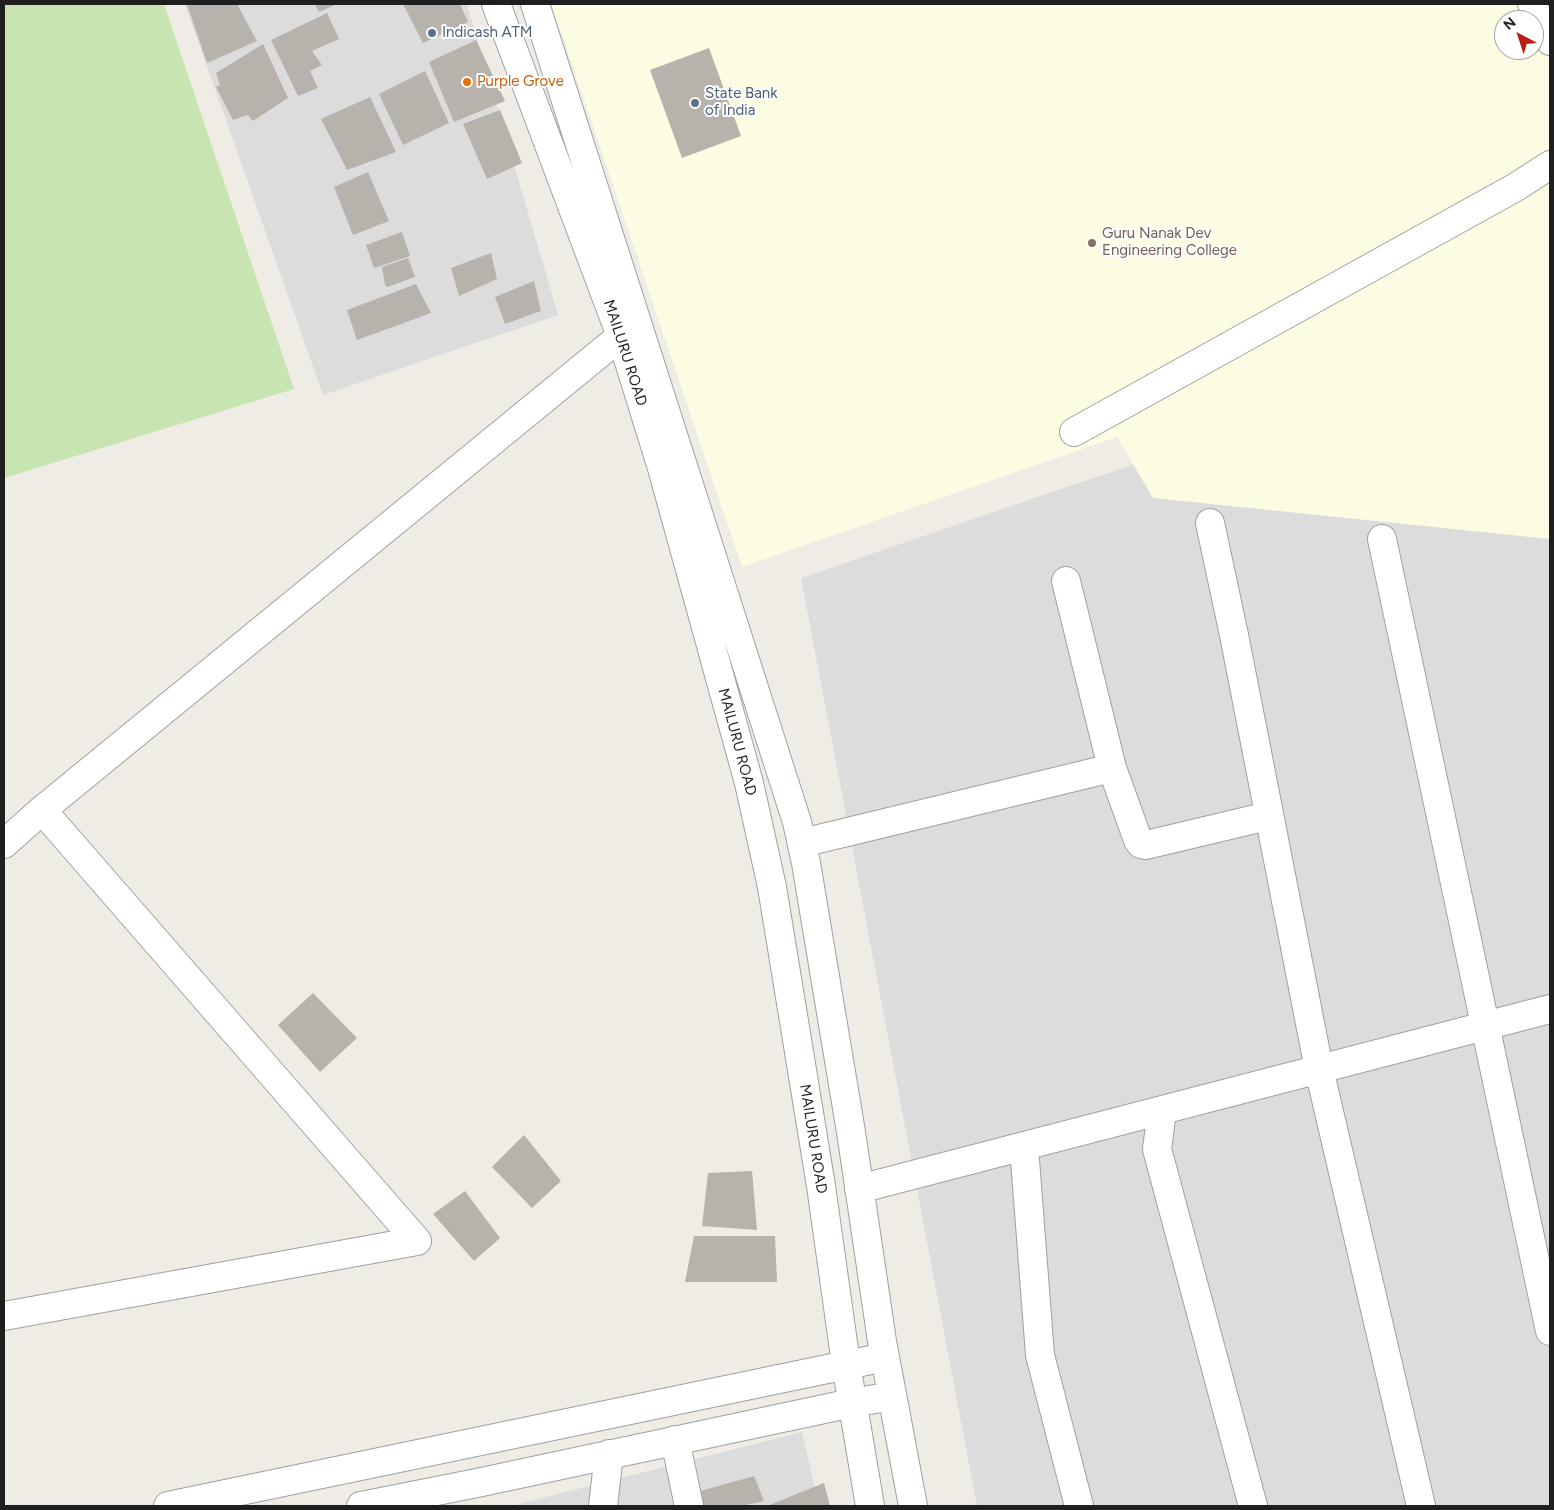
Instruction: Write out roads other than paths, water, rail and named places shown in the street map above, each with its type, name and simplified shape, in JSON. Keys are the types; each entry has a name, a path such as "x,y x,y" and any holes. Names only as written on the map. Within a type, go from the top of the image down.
{"street":[{"name":"MAILURU ROAD","path":"496,4 621,336 662,468 749,783 773,897 821,1186 846,1364 870,1506"},
{"path":"535,4 791,803 802,843 885,1357 913,1506"},
{"path":"1532,4 1550,41"},
{"path":"1074,432 1516,187 1550,165"},
{"path":"4,844 42,810 621,336"},
{"path":"1210,523 1234,635 1319,1069 1421,1506"},
{"path":"1382,539 1550,1331"},
{"path":"1066,581 1112,768 1138,840 1146,846 1268,816"},
{"path":"802,843 1112,768"},
{"path":"4,1316 417,1241 42,810"},
{"path":"859,1189 1550,1009"},
{"path":"1162,1111 1157,1149 1252,1506"},
{"path":"1024,1147 1040,1355 1080,1506"},
{"path":"168,1506 885,1357"},
{"path":"361,1506 475,1495 609,1454 892,1396"},
{"path":"675,1440 689,1506"},
{"path":"603,1506 609,1454"}],"place":[{"name":"Indicash ATM","path":"432,33"},
{"name":"Purple Grove","path":"467,82"},
{"name":"State Bank of India","path":"695,103"},
{"name":"Guru Nanak Dev Engineering College","path":"1092,243"}]}
